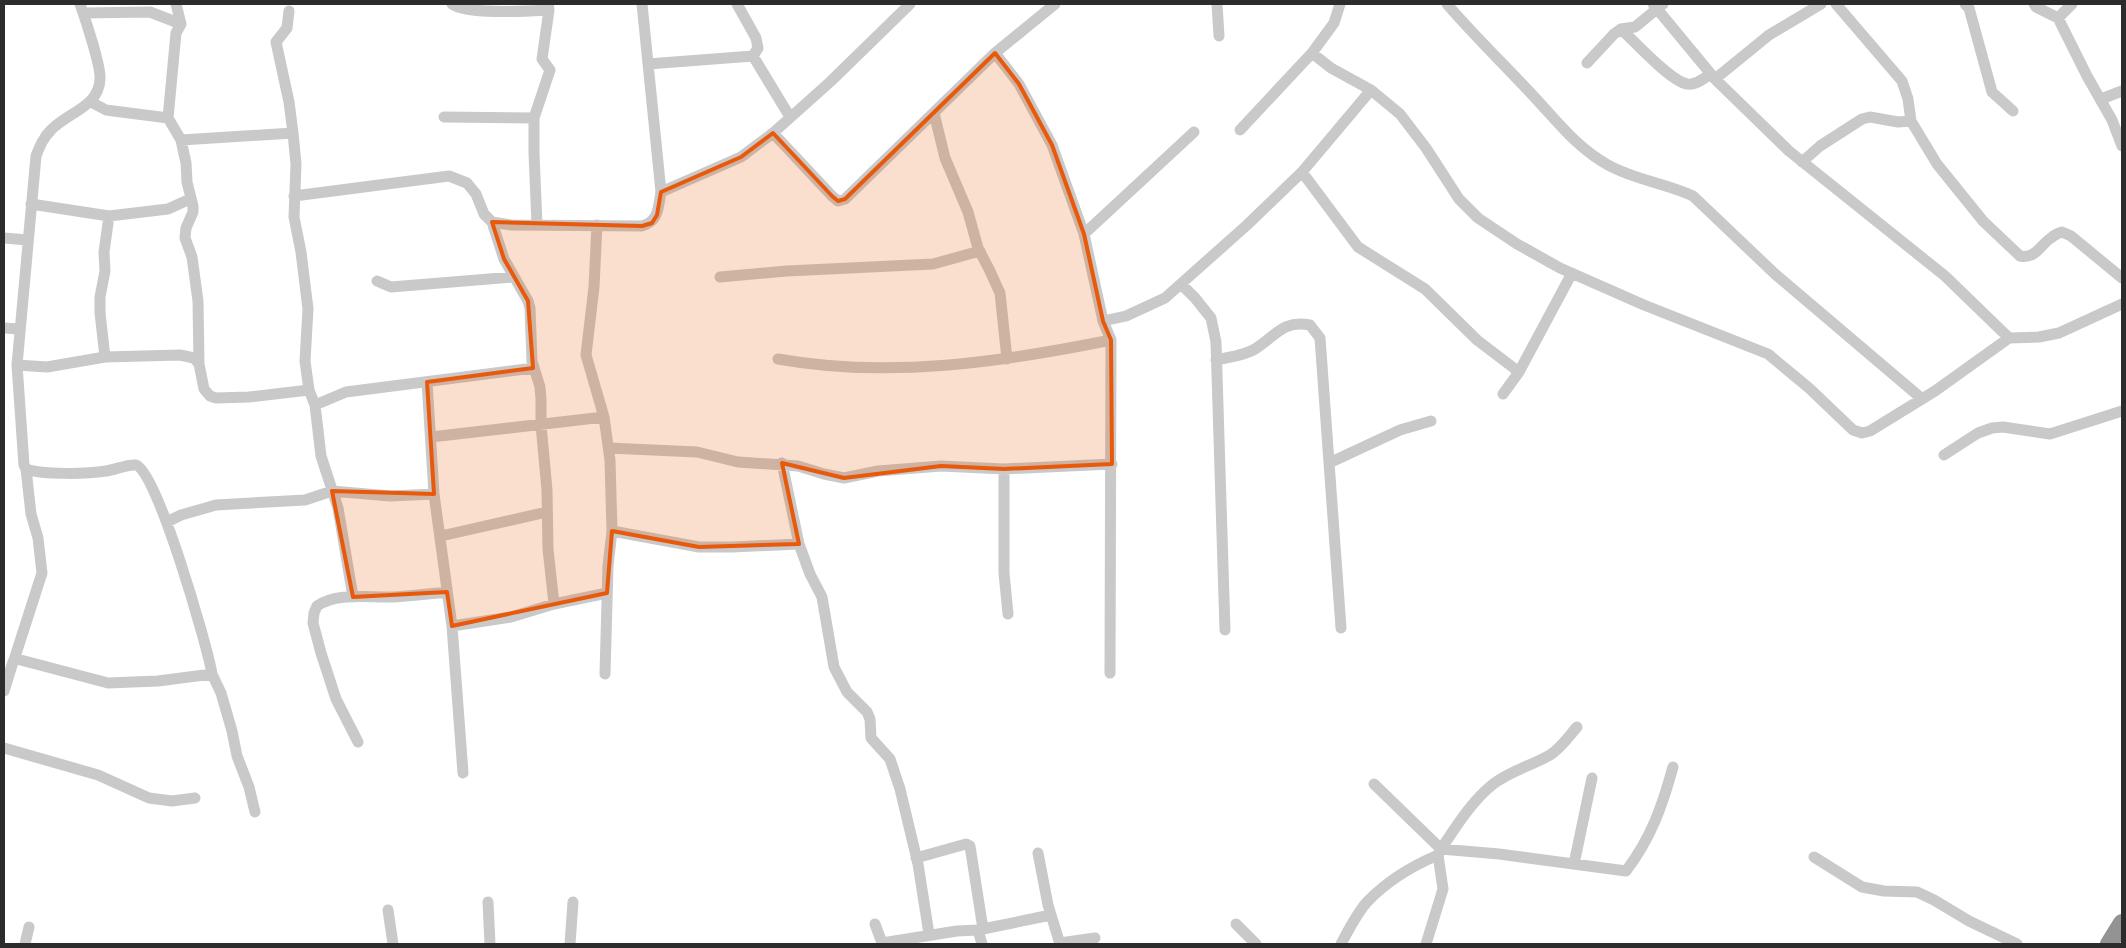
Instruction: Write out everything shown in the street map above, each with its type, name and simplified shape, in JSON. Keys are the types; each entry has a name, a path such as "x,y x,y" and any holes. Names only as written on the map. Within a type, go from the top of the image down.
{"highway":[{"path":"2109,944 2122,923"},
{"path":"2117,944 2122,936"}],"street":[{"path":"176,4 181,24 176,33 168,118 181,140 193,212 186,228 185,238 192,257 198,301 199,364 206,393 216,398 249,397 309,390"},
{"path":"452,4 456,7 475,10 548,7 542,59 550,70 534,118 537,225"},
{"path":"492,222 511,225 642,226 652,223 657,215 661,192 642,4"},
{"path":"737,4 756,38 758,48 753,56"},
{"path":"661,192 742,157 773,134 830,82 910,4"},
{"path":"773,134 838,201 845,199 995,53 1055,4"},
{"path":"1217,4 1219,36"},
{"path":"1240,130 1312,53 1334,23 1340,4"},
{"path":"1447,4 1473,35 1564,131 1586,151 1608,165 1637,179 1676,188 1693,196 1774,274 1921,398"},
{"path":"1621,29 1666,71 1685,84 1693,84 1713,76 1769,34 1821,4"},
{"path":"1836,4 1902,81 1908,98 1911,121 1937,164 1983,220 2020,256 2033,256 2051,238 2062,232 2071,236 2122,278"},
{"path":"1965,4 1969,8 1992,92 2013,111"},
{"path":"2034,4 2036,7 2058,18 2112,120 2122,146"},
{"path":"2058,18 2072,4"},
{"path":"1587,63 1606,41 1621,29 1634,28 1658,5 1713,76 1802,162 1945,276 2008,338"},
{"path":"4,691 42,573 38,538 31,514 16,365 36,156 42,140 53,128 91,102 98,90 101,77 82,8 150,12 181,24"},
{"path":"288,11 287,28 276,42 289,102 296,164 294,217 301,252 308,309 305,361 309,390 315,405 321,456 338,508 353,597"},
{"path":"995,53 1019,84 1052,144 1084,234 1103,321 1111,340 1110,673"},
{"path":"1312,53 1331,68 1371,90 1400,114 1426,148 1459,199 1478,218 1517,244 1572,273 1644,305 1768,354 1810,388 1852,430 1862,433 1870,431 2008,338 2039,337 2059,333 2122,304"},
{"path":"648,64 753,56"},
{"path":"753,56 790,117"},
{"path":"1103,321 1126,316 1165,298 1247,225 1302,172 1371,90"},
{"path":"2101,99 2122,91"},
{"path":"91,102 106,110 168,118"},
{"path":"934,113 945,158 968,212 980,251 1000,293 1007,358"},
{"path":"444,117 534,118"},
{"path":"1802,162 1820,146 1862,119 1870,117 1898,122 1911,121"},
{"path":"1084,234 1194,132"},
{"path":"181,140 293,133"},
{"path":"1302,172 1358,247 1425,288 1477,340 1519,372"},
{"path":"294,196 449,176 467,182 476,194 484,214 492,222 504,259 528,301 530,308 531,352 541,399 548,549 554,604"},
{"path":"31,204 109,216 168,209 190,199"},
{"path":"105,357 100,297 105,271 104,252 109,216"},
{"path":"597,225 594,287 586,355 604,417 609,448 612,531 607,593 605,674"},
{"path":"4,238 28,240"},
{"path":"720,277 787,271 933,264 980,251"},
{"path":"1504,394 1519,372 1572,273"},
{"path":"376,281 391,287 513,277"},
{"path":"1181,284 1211,318 1216,342 1224,630"},
{"path":"1216,360 1254,350 1280,328 1297,322 1310,325 1320,338 1341,628"},
{"path":"4,328 19,329"},
{"path":"778,359 817,366 883,368 1007,358 1111,340"},
{"path":"16,365 47,367 105,357 170,354 194,358 199,364"},
{"path":"315,405 346,392 534,368"},
{"path":"427,382 434,494 452,626 463,772"},
{"path":"1944,455 1978,433 1992,428 2011,428 2039,434 2050,434 2122,411"},
{"path":"431,437 604,417"},
{"path":"1329,463 1400,430 1431,421"},
{"path":"609,448 697,452 738,462 782,464 844,478 904,468 941,466 1004,469 1112,464"},
{"path":"782,464 799,544 810,574 822,597 834,667 848,692 867,712 870,719 871,738 892,764 907,815 930,934"},
{"path":"26,469 50,472 104,472 135,465 141,467 172,532 212,674 221,693 232,731 236,756 249,787 255,812"},
{"path":"1004,469 1004,573 1008,614"},
{"path":"167,522 181,515 216,505 305,500 332,491 390,496 434,494"},
{"path":"441,536 547,512"},
{"path":"612,531 699,547 799,544"},
{"path":"358,742 336,699 314,623 314,613 317,606 322,602 353,597 393,597 447,592"},
{"path":"452,626 510,617 554,604 607,593"},
{"path":"14,660 108,683 158,681 212,674"},
{"path":"1341,944 1366,903 1414,866 1439,852 1466,813 1492,785 1550,755 1557,750 1577,727"},
{"path":"4,748 98,775 148,798 172,801 195,798"},
{"path":"1439,852 1499,854 1626,871 1636,860 1663,806 1673,767"},
{"path":"1574,864 1592,778"},
{"path":"1374,784 1439,852 1443,889 1426,944"},
{"path":"916,858 966,844 970,846 982,944"},
{"path":"1038,853 1051,916 1060,944 1096,938"},
{"path":"1814,857 1862,886 1884,891 1907,890 1934,900 1969,922 2017,944"},
{"path":"488,902 490,944"},
{"path":"570,944 573,902"},
{"path":"388,910 393,944"},
{"path":"875,924 882,943 930,934 980,929 1051,916"},
{"path":"1236,924 1256,944"},
{"path":"25,944 29,927"}],"highlighted area":[{"path":"995,53 1019,84 1052,145 1084,234 1103,321 1111,340 1112,464 1004,469 941,466 844,478 782,463 799,544 699,547 612,531 607,593 452,626 447,592 353,597 332,491 434,494 427,382 533,368 528,301 504,259 492,222 642,226 652,223 657,215 661,192 741,157 773,133 832,196 838,201 845,199"}]}
